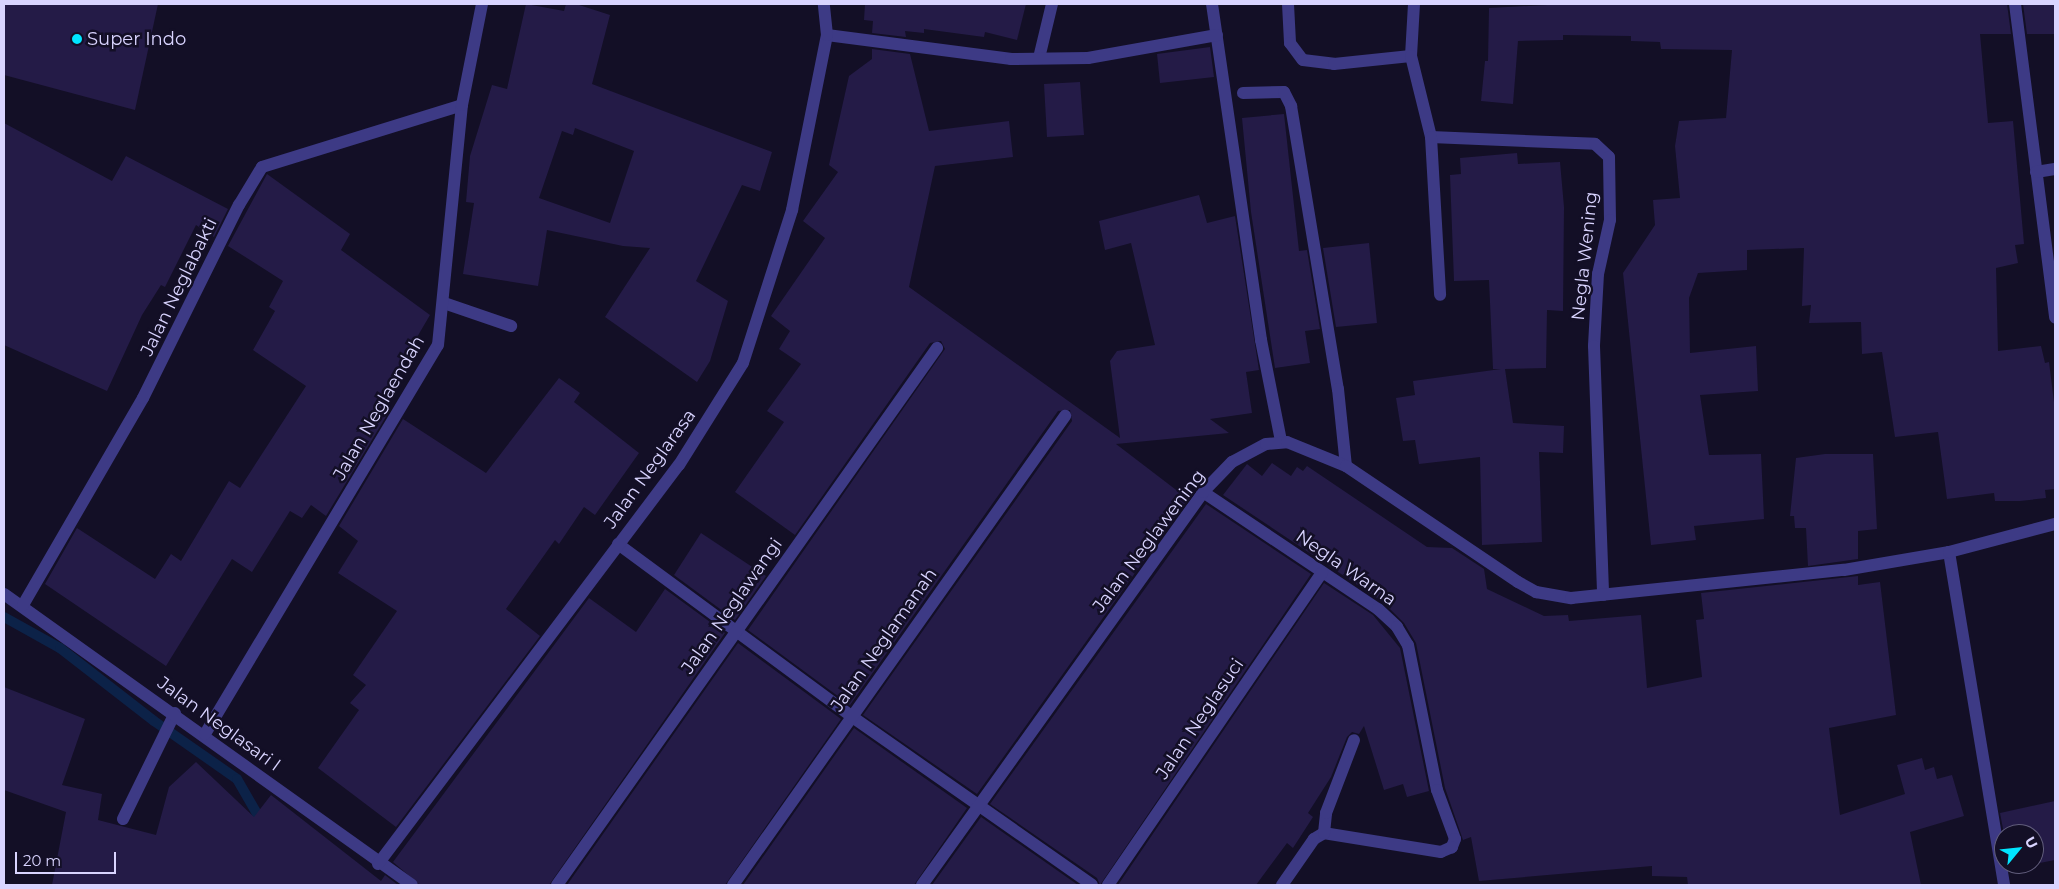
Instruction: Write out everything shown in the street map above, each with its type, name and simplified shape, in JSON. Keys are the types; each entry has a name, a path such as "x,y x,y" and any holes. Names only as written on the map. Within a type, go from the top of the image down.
{"street":[{"name":"Jalan Neglaendah","path":"205,734 438,345 444,303 462,105 482,4"},
{"name":"Jalan Neglarasa","path":"378,864 679,465 743,364 792,210 827,35 824,4"},
{"path":"1039,58 1052,4"},
{"path":"1212,4 1261,340 1281,441 1346,466 1536,592 1571,598 1844,570 1948,552 2055,524"},
{"path":"1288,4 1290,43 1303,60 1334,64 1411,56"},
{"path":"1414,4 1411,56 1431,137 1440,295"},
{"path":"2015,4 2055,317"},
{"path":"827,35 1010,59 1088,58 1217,35"},
{"path":"1242,93 1284,92 1291,106 1338,389 1346,466"},
{"name":"Jalan Neglabakti","path":"23,605 143,398 239,205 262,167 462,105"},
{"name":"Negla Wening","path":"1431,137 1595,144 1609,157 1610,220 1598,274 1594,346 1603,595"},
{"path":"2036,172 2055,169"},
{"path":"444,303 511,326"},
{"name":"Jalan Neglawangi","path":"557,885 937,348"},
{"name":"Jalan Neglamanah","path":"733,885 1065,416"},
{"name":"Jalan Neglawening","path":"922,885 978,804 1203,492 1232,462 1258,447 1281,441"},
{"name":"Negla Warna","path":"1203,492 1378,609 1397,627 1408,645 1436,790 1455,839 1447,850 1324,833"},
{"path":"618,544 851,716 1092,885"},
{"path":"1948,552 2004,885"},
{"name":"Jalan Neglasuci","path":"1108,885 1322,572"},
{"name":"Jalan Neglasari I","path":"4,594 23,605 205,734 378,864 412,885"},
{"path":"123,819 158,741 175,713"},
{"path":"1282,885 1314,839 1324,833 1326,813 1354,740"}],"building":[{"name":"Super Indo","path":"4,4 158,4 135,110 4,75"},
{"path":"526,4 564,11 566,4 576,4 610,15 592,84 772,152 760,191 742,185 696,281 728,301 710,361 697,382 605,317 650,248 623,246 547,230 538,286 463,274 474,203 466,202 470,156 492,85 507,89","holes":["575,128 634,151 610,223 539,198 562,131 573,135"]},
{"path":"865,4 1026,4 1017,40 985,32 984,37 924,29 924,33 905,31 906,37 872,33 873,21 864,20"},
{"path":"1567,4 2007,4 2011,34 1980,34 1988,123 2013,121 2024,244 2015,245 2018,263 1996,268 1998,351 2041,346 2045,363 2049,362 2055,410 2055,489 2045,490 2046,498 1995,501 1994,493 1947,499 1938,432 1895,437 1882,352 1862,354 1861,322 1809,323 1811,305 1802,306 1804,248 1747,250 1747,270 1698,273 1689,298 1690,353 1756,346 1758,391 1700,395 1709,455 1761,454 1764,519 1694,526 1696,540 1651,545 1623,273 1655,225 1653,200 1680,198 1675,146 1679,121 1726,118 1732,50 1661,49 1660,42 1631,41 1631,36 1563,35 1563,40 1518,41 1513,104 1481,101 1485,61 1488,61 1489,8"},
{"path":"2023,4 2055,4 2055,34 2027,34"},
{"path":"1210,47 1214,77 1160,83 1157,54"},
{"path":"872,49 910,54 929,131 1009,121 1013,157 935,166 909,287 1120,438 1110,361 1117,351 1155,345 1131,243 1105,250 1099,221 1199,195 1207,223 1235,216 1259,370 1246,372 1252,413 1210,419 1229,433 1116,444 1188,499 977,794 863,715 1072,421 1070,410 1058,411 850,705 748,630 945,349 941,341 930,343 795,535 735,492 784,422 767,411 801,364 779,349 790,331 771,316 825,238 803,221 838,172 829,165 849,76 872,59"},
{"path":"1080,82 1084,135 1047,137 1044,84"},
{"path":"1284,114 1299,251 1307,250 1320,329 1305,331 1310,363 1275,368 1251,212 1242,118"},
{"path":"4,123 112,181 126,156 228,209 214,237 196,225 165,287 161,285 142,315 107,391 4,345"},
{"path":"1517,153 1518,164 1560,162 1564,207 1563,311 1547,310 1546,368 1505,369 1513,423 1564,426 1563,453 1539,452 1542,542 1482,545 1480,457 1419,464 1415,440 1403,441 1396,398 1415,395 1413,381 1501,369 1493,369 1489,280 1454,281 1450,175 1461,174 1460,158"},
{"path":"267,174 350,234 341,250 430,315 379,402 390,410 326,516 311,505 302,518 290,511 252,572 232,559 166,666 45,584 77,528 155,579 171,554 181,561 229,481 240,488 306,386 253,350 275,311 269,307 283,281 228,246"},
{"path":"1369,243 1377,323 1336,327 1323,248"},
{"path":"559,378 580,393 574,402 639,453 595,515 584,507 559,544 555,540 506,609 540,636 396,827 318,768 359,710 350,703 366,685 353,675 397,611 338,573 358,541 339,526 403,419 486,473"},
{"path":"1825,454 1873,454 1877,529 1858,531 1858,559 1808,566 1806,528 1795,528 1794,516 1790,516 1796,458"},
{"path":"1272,463 1291,476 1297,467 1303,471 1307,466 1427,547 1452,548 1484,569 1487,589 1544,616 1568,615 1569,621 1641,615 1647,688 1702,677 1696,620 1704,619 1701,593 1858,576 1858,585 1880,582 1896,715 1829,728 1840,815 1905,794 1897,765 1922,758 1925,770 1934,767 1937,779 1952,775 1964,816 1910,832 1921,885 1688,885 1687,877 1652,876 1652,866 1479,881 1471,837 1463,840 1445,788 1416,643 1404,623 1383,602 1223,495 1247,464 1262,476"},
{"path":"1206,504 1311,574 1100,885 1097,878 990,804"},
{"path":"701,533 766,576 735,620 674,575"},
{"path":"1324,583 1373,615 1400,648 1429,791 1407,797 1403,784 1384,790 1364,726 1359,734 1352,732 1347,737 1331,777 1308,813 1313,817 1293,848 1287,843 1256,885 1118,885"},
{"path":"665,589 725,633 549,885 420,885 393,862 589,598 636,632"},
{"path":"738,643 841,719 725,885 567,885"},
{"path":"4,687 85,719 62,785 102,794 98,820 156,835 169,787 196,762 254,817 271,795 381,881 385,875 398,885 52,885 66,812 4,790"},
{"path":"854,728 967,808 914,885 743,885"},
{"path":"2055,801 2055,860 2044,862 2044,824 2002,824 2000,813"},
{"path":"981,817 1078,885 932,885"}],"waterway":[{"path":"4,617 60,648 154,721 237,779 263,824"}],"place":[{"name":"Super Indo","path":"77,39"}]}
